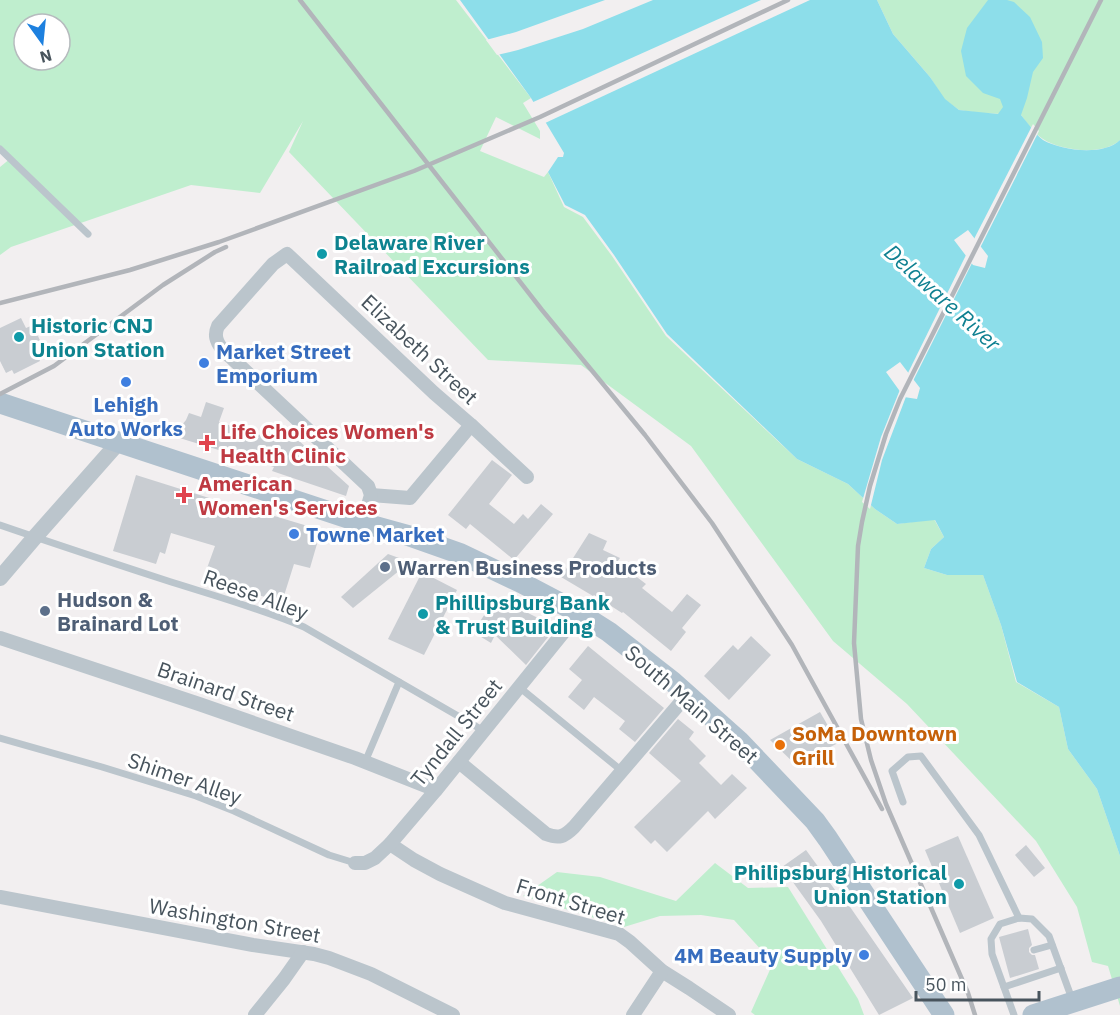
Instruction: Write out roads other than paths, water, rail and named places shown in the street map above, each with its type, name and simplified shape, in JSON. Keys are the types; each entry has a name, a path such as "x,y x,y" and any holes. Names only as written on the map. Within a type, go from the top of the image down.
{"main road":[{"name":"South Main Street","path":"0,403 461,554 579,613 609,632 673,682 739,741 814,821 944,1015"},
{"path":"1033,1015 1075,1008 1114,989"}],"street":[{"name":"Elizabeth Street","path":"471,425 410,498 371,495 368,486 358,476 222,349 216,341 216,331 273,264 287,254 527,477"},
{"path":"0,578 119,442"},
{"path":"363,523 371,495"},
{"name":"Tyndall Street","path":"355,863 375,858 390,844 579,613"},
{"name":"Brainard Street","path":"0,638 199,704 365,762 436,790"},
{"path":"459,762 546,834 560,837 574,827 687,695"},
{"name":"Front Street","path":"390,844 440,874 505,903 619,934 662,971 729,1015"},
{"name":"Washington Street","path":"0,897 329,958 371,974 453,1015"},
{"path":"255,1015 303,952"},
{"path":"633,1015 662,971"}],"lane":[{"path":"0,149 88,234"},
{"name":"Reese Alley","path":"0,525 253,607 304,627 484,731"},
{"path":"365,762 399,682"},
{"path":"519,687 622,771"},
{"name":"Shimer Alley","path":"0,738 196,796 329,855 355,863"},
{"path":"903,802 892,771 908,757 921,756 979,835 1019,918"},
{"path":"1014,1015 994,961 991,939 1000,924 1019,918 1032,919 1048,936 1075,1008"},
{"path":"1034,950 1052,945"},
{"path":"994,961 1005,958"},
{"path":"1004,987 1061,968"}],"water":[{"name":"Delaware River","path":"460,0 877,0 893,34 930,77 945,99 959,110 998,114 1003,107 1000,99 983,93 966,76 961,51 967,28 988,0 1014,2 1030,17 1042,42 1043,58 1033,72 1021,115 1043,140 1061,147 1094,150 1113,145 1120,140 1120,856 1097,789 1068,749 1059,707 1017,682 1001,625 983,575 947,575 924,568 931,549 944,537 935,520 897,524 875,509 848,484 797,459 667,334 585,215 565,205 548,172 558,157 563,157 564,153 531,98","holes":["968,230 988,256 985,268 973,265 954,240","900,362 920,388 917,399 904,397 886,372"]}],"railway":[{"path":"300,0 542,310 645,435 712,523 792,645 882,809"},
{"path":"0,303 130,270 219,242 414,171 540,117 788,0"},
{"path":"975,1015 968,993 886,804 871,760 861,719 854,643 858,546 870,486 886,434 900,399 1101,0"},
{"path":"0,394 54,366 163,285 226,247"}],"place":[{"name":"Delaware River Railroad Excursions","path":"322,254"},
{"name":"Historic CNJ Union Station","path":"19,337"},
{"name":"Market Street Emporium","path":"204,363"},
{"name":"Lehigh Auto Works","path":"126,382"},
{"name":"Life Choices Women's Health Clinic","path":"207,443"},
{"name":"American Women's Services","path":"184,495"},
{"name":"Towne Market","path":"294,534"},
{"name":"Warren Business Products","path":"385,567"},
{"name":"Hudson & Brainard Lot","path":"45,611"},
{"name":"Phillipsburg Bank & Trust Building","path":"423,614"},
{"name":"SoMa Downtown Grill","path":"780,745"},
{"name":"Philipsburg Historical Union Station","path":"959,884"},
{"name":"4M Beauty Supply","path":"864,955"}]}
